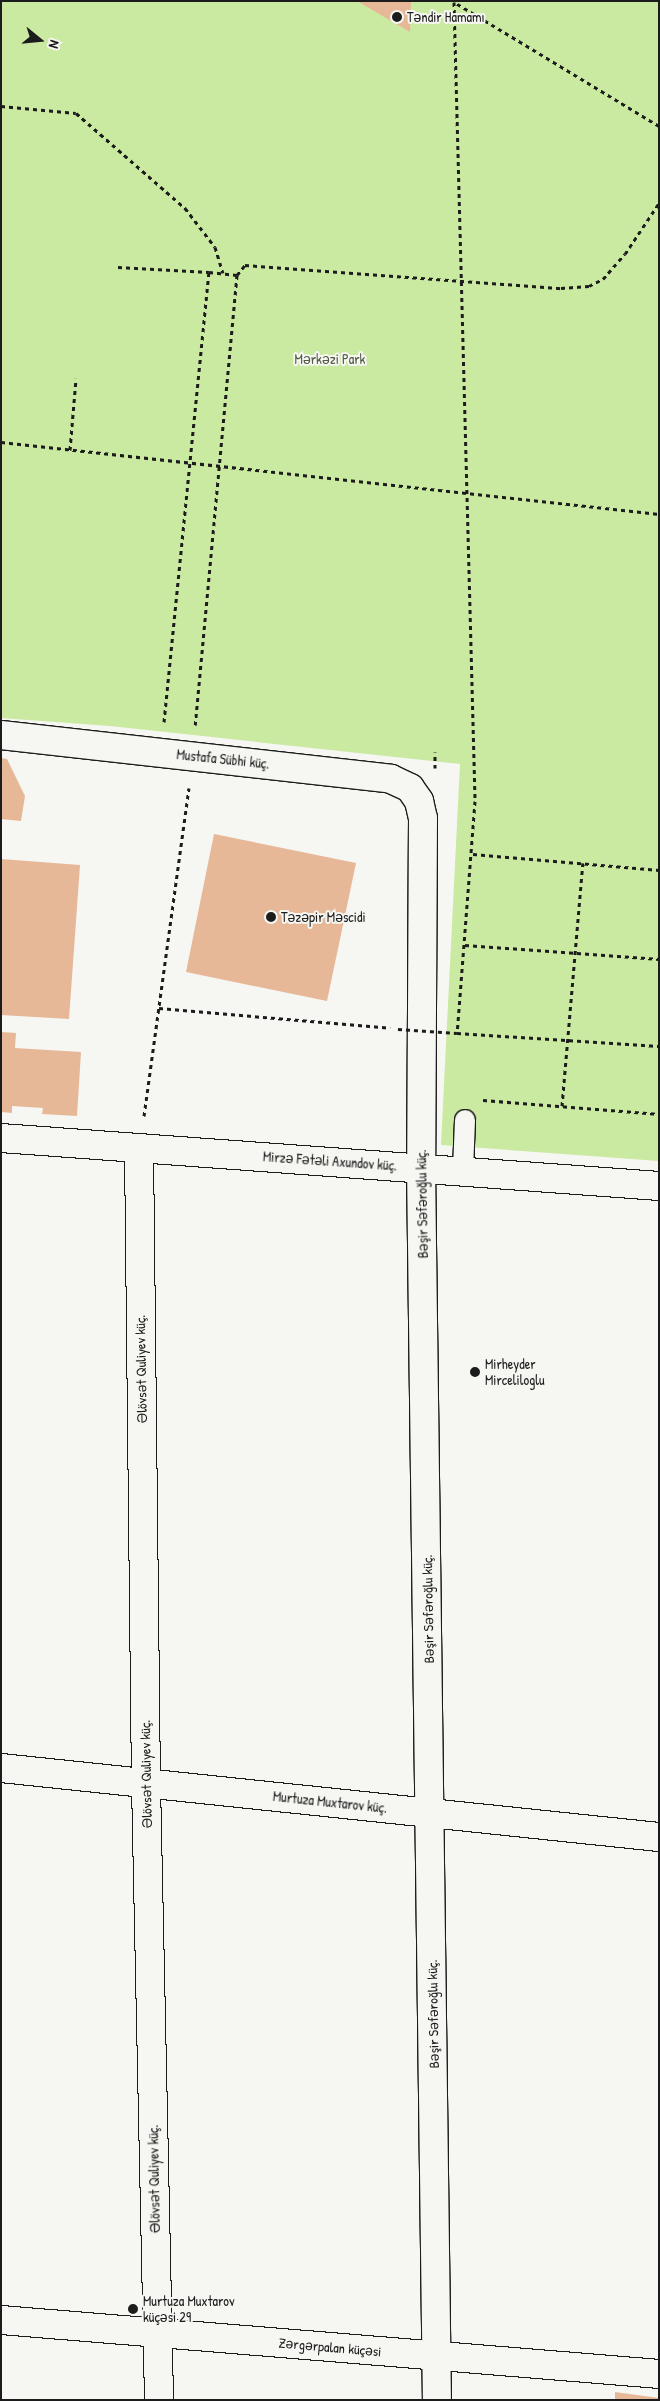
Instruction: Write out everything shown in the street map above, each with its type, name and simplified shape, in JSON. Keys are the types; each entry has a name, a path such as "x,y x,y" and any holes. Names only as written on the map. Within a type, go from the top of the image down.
{"street":[{"name":"Mustafa Sübhi küç.","path":"1,735 391,779 410,788 418,801 423,818"},
{"name":"Bəşir Səfəroğlu küç.","path":"423,818 421,1166 431,1813 437,2400"},
{"name":"Mirzə Fətəli Axundov küç.","path":"1,1138 139,1149 421,1166 659,1186"},
{"name":"Əlövsət Quliyev küç.","path":"139,1149 146,1784 159,2400"},
{"name":"Murtuza Muxtarov küç.","path":"1,1768 659,1837"},
{"name":"Zərgərpalan küçəsi","path":"1,2320 659,2374"}],"lane":[{"path":"463,1170 465,1120"}],"path":[{"path":"448,1 454,2 659,126"},
{"path":"454,2 466,493 475,757 473,854 458,1033"},
{"path":"1,106 76,113 185,208 216,247 223,274"},
{"path":"139,1149 192,757 237,274 245,265 561,288 589,286 603,279 625,254 659,203"},
{"path":"118,267 237,274"},
{"path":"160,753 209,272"},
{"path":"70,450 76,378"},
{"path":"1,442 659,514"},
{"path":"473,854 659,870"},
{"path":"562,1106 583,863"},
{"path":"465,945 659,959"},
{"path":"159,1008 398,1029 659,1046"},
{"path":"473,1099 659,1114"}],"green space":[{"name":"Mərkəzi Park","path":"1,1 659,1 659,1161 441,1145 460,764 110,726 1,718"}],"building":[{"name":"Təndir Hamamı","path":"357,1 411,1 410,32"},
{"path":"1,758 7,759 25,796 21,821 1,819"},
{"name":"Təzəpir Məscidi","path":"214,834 356,863 327,1001 186,972"},
{"path":"1,859 80,865 69,1019 1,1015"},
{"path":"1,1032 16,1033 15,1048 81,1052 77,1116 42,1114 43,1108 12,1106 12,1113 1,1112"},
{"path":"615,2392 659,2398 659,2400 615,2400"}],"place":[{"name":"Təndir Hamamı","path":"397,17"},
{"name":"Təzəpir Məscidi","path":"271,917"},
{"name":"Mirheyder Mirceliloglu","path":"475,1372"},
{"name":"Murtuza Muxtarov küçəsi 29","path":"133,2309"}]}
